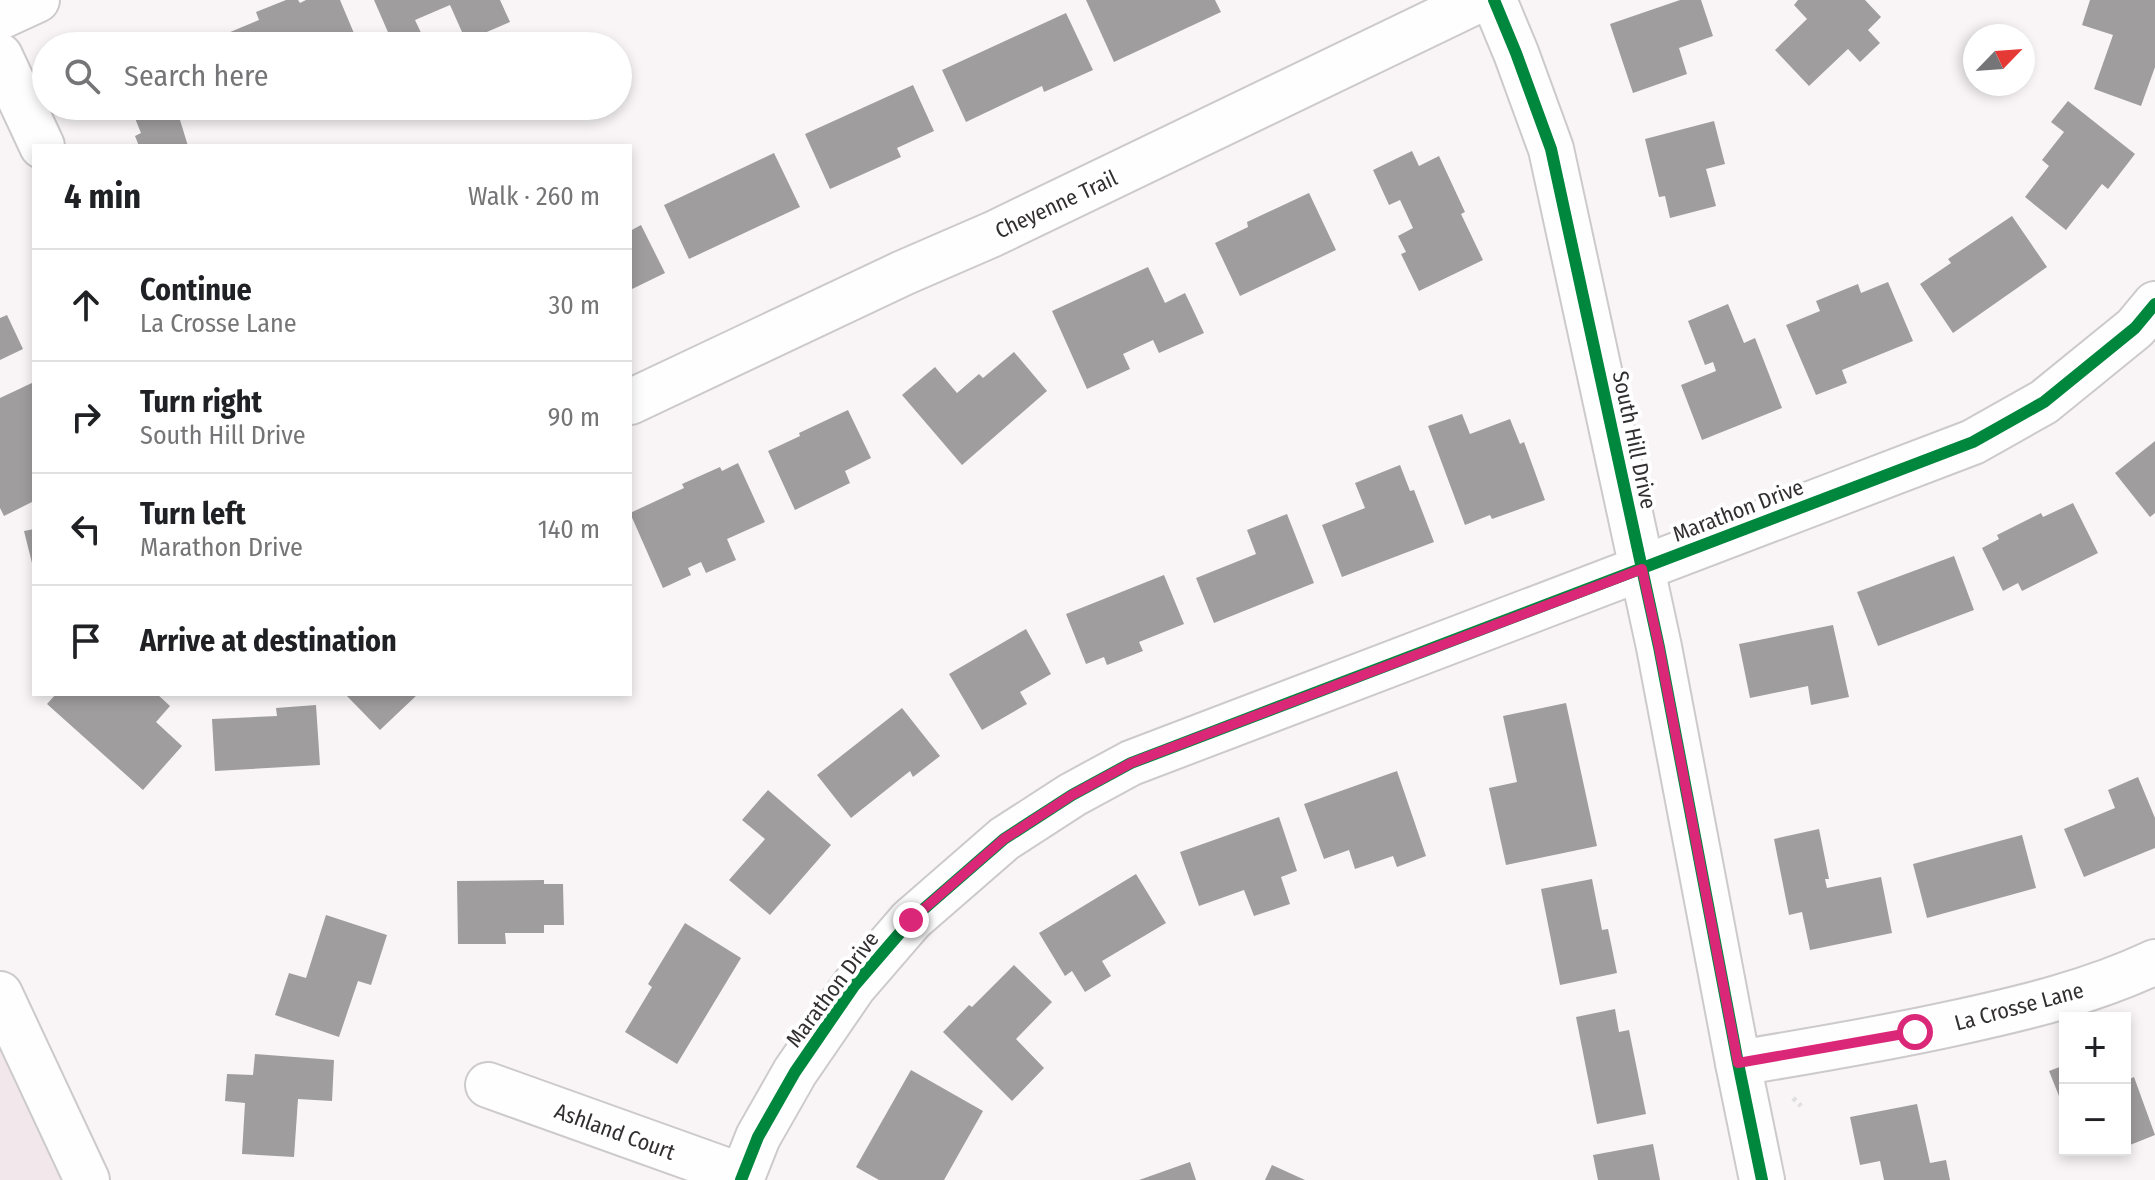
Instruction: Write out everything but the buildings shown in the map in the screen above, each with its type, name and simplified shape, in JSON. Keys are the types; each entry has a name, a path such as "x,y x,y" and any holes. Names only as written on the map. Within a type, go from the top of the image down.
{"street":[{"path":"0,17 37,0"},
{"name":"Cheyenne Trail","path":"632,401 1022,220 1479,0"},
{"name":"South Hill Drive","path":"1494,0 1551,149 1665,678 1762,1180"},
{"path":"0,56 41,144"},
{"name":"Marathon Drive","path":"742,1178 758,1137 795,1072 854,986 911,920 1004,839 1072,795 1131,763 1973,442 2044,402 2135,328 2155,304"},
{"name":"La Crosse Lane","path":"1738,1063 1915,1032 2035,1006 2130,974 2155,962"},
{"path":"0,994 87,1180"},
{"name":"Ashland Court","path":"488,1085 742,1178"}],"path":[{"path":"1793,1098 1801,1106"}],"shaded area":[{"path":"0,1007 87,1180 0,1180"}],"cycle path":[{"path":"1494,0 1551,149 1659,647 1762,1180"},
{"path":"741,1180 758,1137 795,1072 854,986 911,920 1004,839 1072,795 1131,763 1973,442 2044,402 2135,328 2155,304"}],"route":[{"path":"911,920 1004,839 1072,795 1131,763 1642,569 1738,1063 1915,1032"}]}
